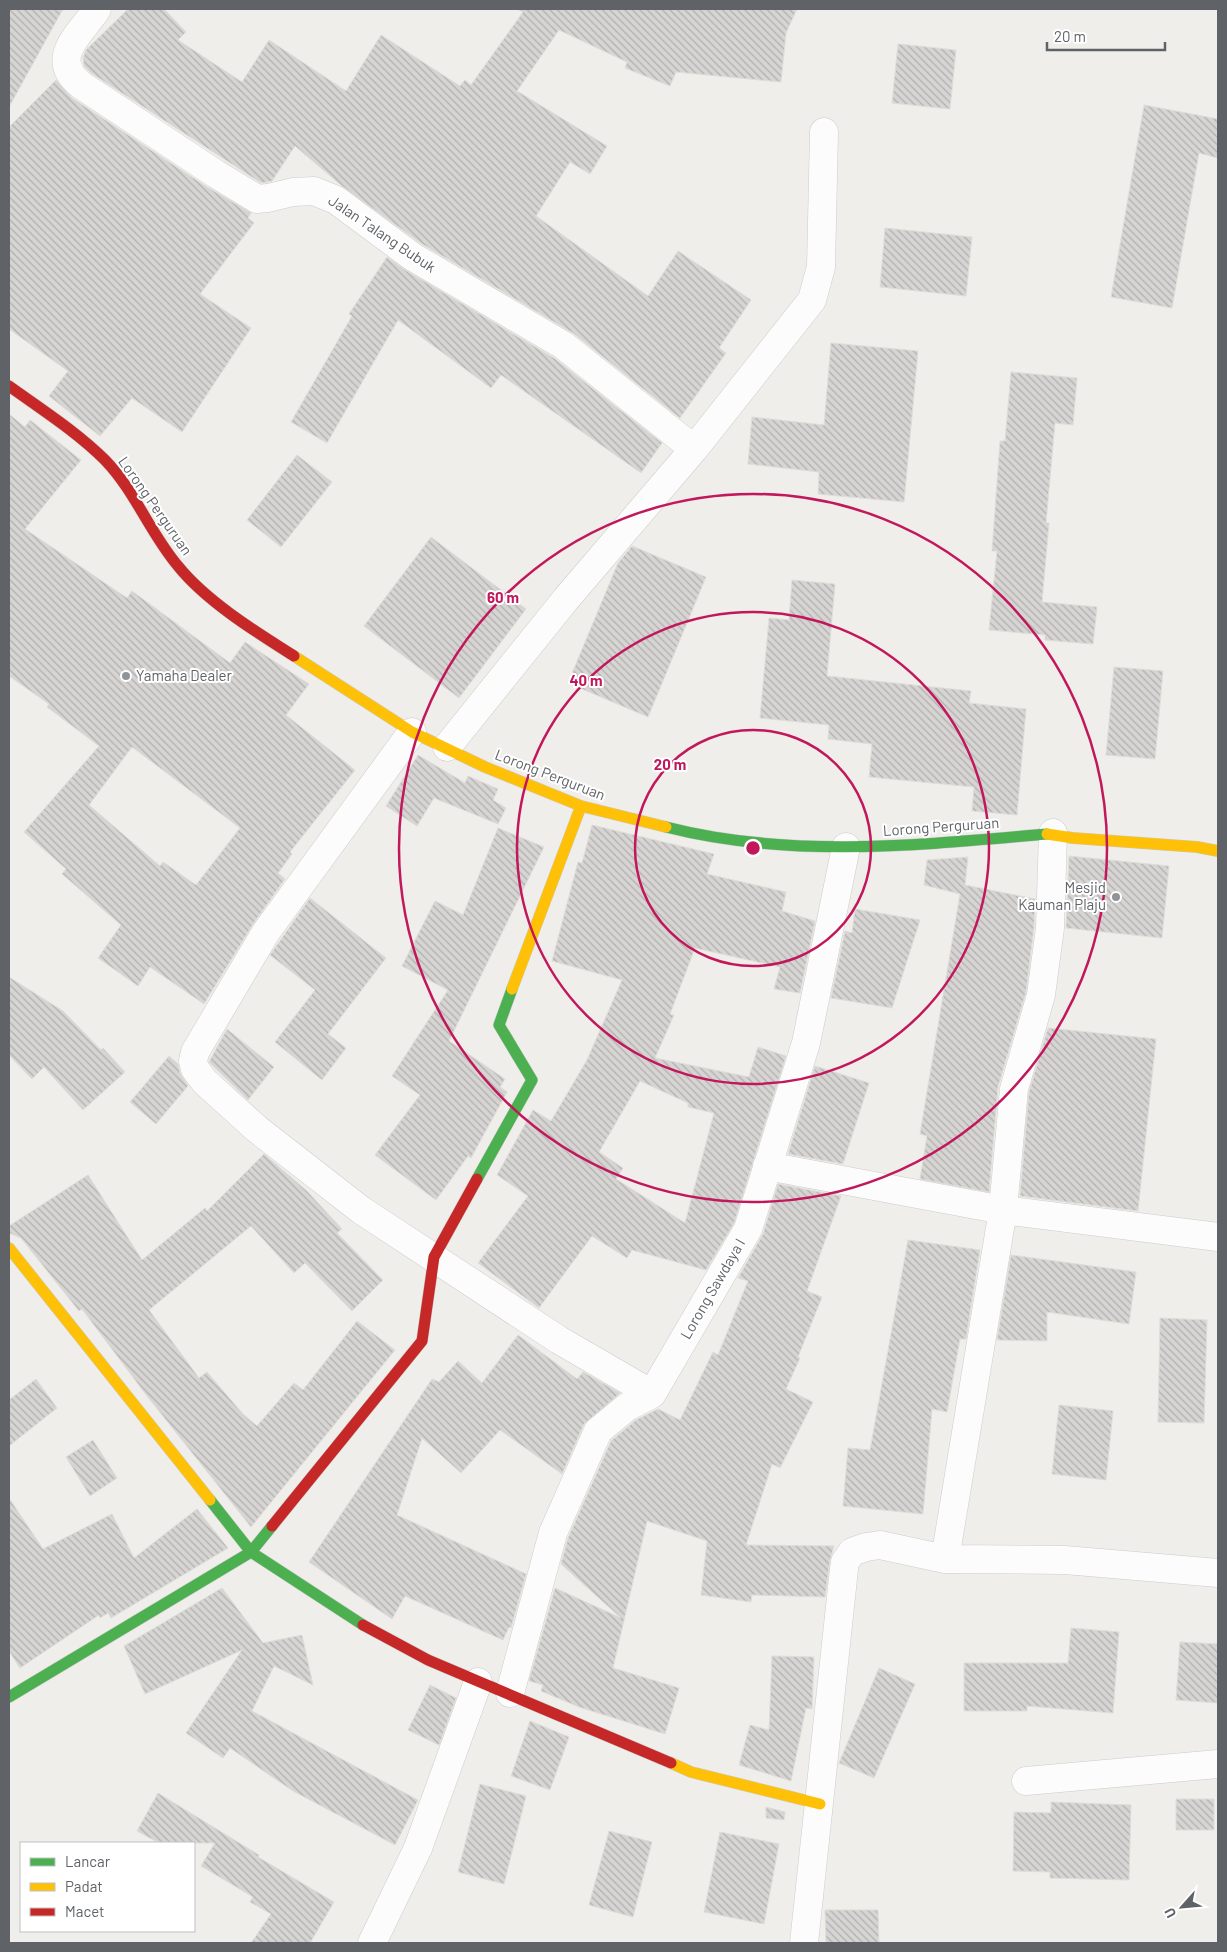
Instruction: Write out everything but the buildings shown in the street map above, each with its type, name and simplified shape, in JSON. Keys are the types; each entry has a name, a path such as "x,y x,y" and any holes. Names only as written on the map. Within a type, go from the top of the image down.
{"street":[{"name":"Jalan Talang Bubuk","path":"97,9 73,40 66,55 69,71 81,86 216,174 257,198 268,198 293,192 314,191 336,200 413,257 563,345 694,449"},
{"path":"447,747 566,599 694,449 812,300 821,267 824,132"},
{"name":"Lorong Perguruan","path":"9,386 58,421 104,459 121,478 154,533 178,567 205,593 269,640 412,732 447,747 485,767 581,806 696,835 756,844 846,847 933,844 1053,833 1073,838 1197,847 1218,851"},
{"path":"412,732 266,932 195,1052 194,1061 200,1077 257,1128 361,1210 559,1340 652,1394"},
{"path":"9,1697 251,1552 422,1341 434,1258 532,1080 499,1025 581,806"},
{"path":"945,1559 1003,1210 1014,1089 1041,995 1050,928 1053,833"},
{"name":"Lorong Sawdaya I","path":"652,1394 748,1229 806,1044 846,847"},
{"path":"767,1166 1003,1210 1218,1238"},
{"path":"9,1248 251,1552 374,1631 428,1660 478,1682 510,1693 691,1772 820,1804"},
{"path":"510,1693 554,1533 598,1431 627,1407 652,1394"},
{"path":"804,1943 845,1562 852,1552 880,1545 945,1559 1066,1560 1218,1573"},
{"path":"372,1943 418,1848 478,1682"},
{"path":"1026,1781 1218,1764"}],"traffic: fast":[{"path":"666,827 713,837 761,843 856,847 952,842 1047,834"},
{"path":"477,1179 532,1080 499,1025 512,989"},
{"path":"210,1500 251,1552 363,1625"},
{"path":"9,1697 251,1552 272,1526"}],"traffic: slow":[{"path":"294,656 412,732 485,767 581,806 666,827"},
{"path":"512,989 581,806"},
{"path":"1047,834 1073,838 1197,847 1218,851"},
{"path":"9,1248 210,1500"},
{"path":"671,1763 691,1772 820,1804"}],"traffic: jam":[{"path":"9,386 71,430 105,460 134,498 168,553 189,579 217,604 294,656"},
{"path":"272,1526 422,1341 434,1257 477,1179"},
{"path":"363,1625 428,1660 671,1763"}],"place":[{"name":"Yamaha Dealer","path":"126,676"},
{"name":"Mesjid Kauman Plaju","path":"1116,897"}]}
